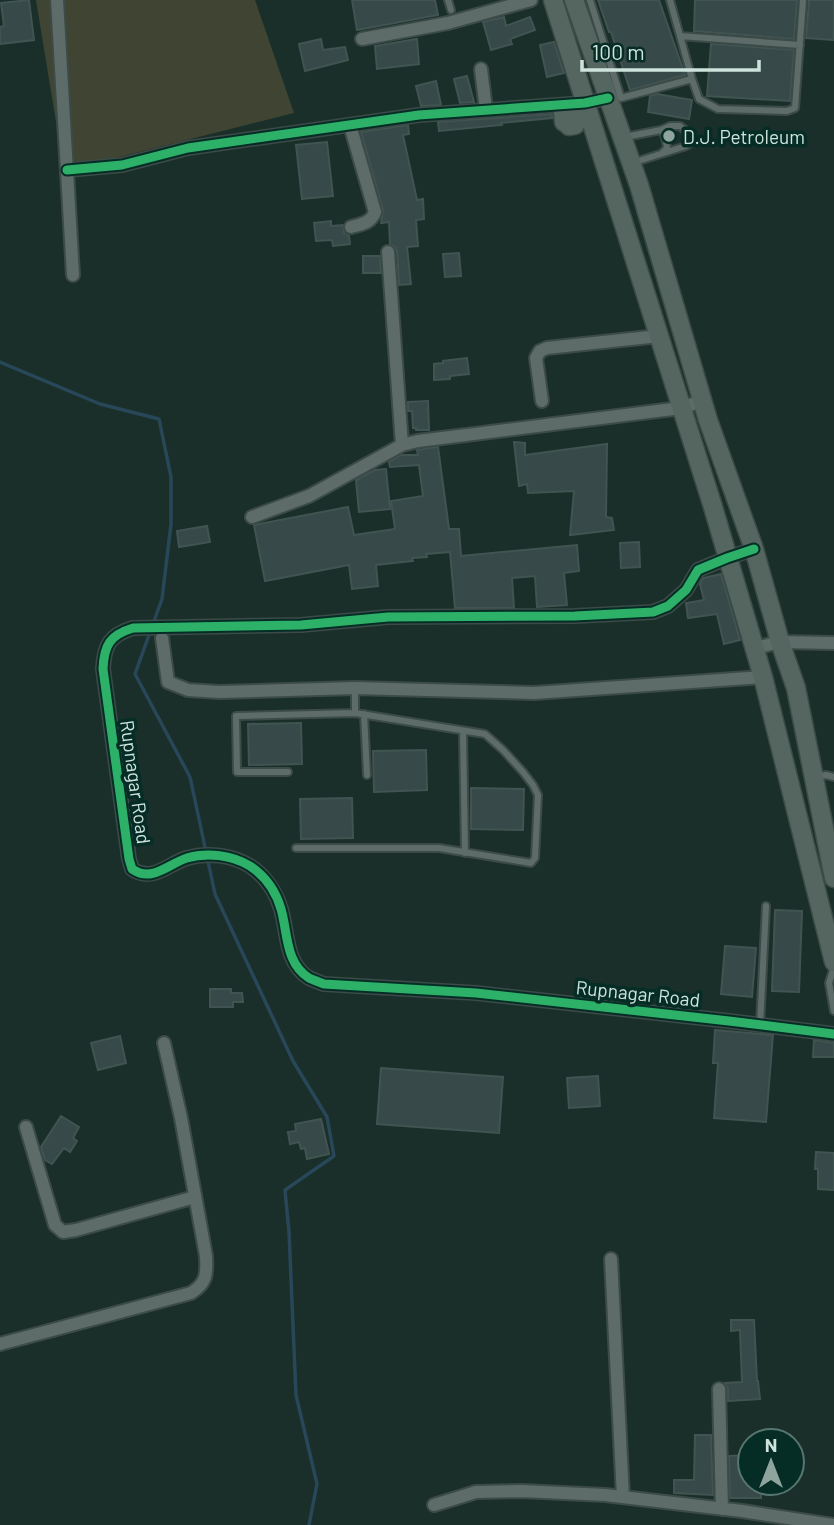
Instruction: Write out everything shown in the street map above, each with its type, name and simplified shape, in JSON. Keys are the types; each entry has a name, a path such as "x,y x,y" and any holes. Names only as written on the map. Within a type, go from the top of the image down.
{"main road":[{"path":"553,0 755,648 834,964"},
{"path":"574,0 639,185 702,401 754,550 796,688 834,878"}],"street":[{"path":"57,0 72,275"},
{"path":"362,39 448,23 531,0"},
{"path":"481,69 486,110"},
{"path":"66,170 122,165 188,148 350,125 419,116 585,103 608,98"},
{"path":"350,125 375,212 368,222 351,227"},
{"path":"388,253 402,445"},
{"path":"542,401 536,358 540,351 547,348 659,336"},
{"path":"252,517 309,496 402,445 418,440 681,408 702,401"},
{"name":"Rupnagar Road","path":"754,550 698,570 686,590 668,606 653,612 575,616 388,617 160,633 133,628 120,632 110,640 104,653 103,669 130,859 132,869 140,875 149,875 187,858 204,855 231,858 250,866 270,885 281,908 290,954 298,968 309,978 324,984 476,993 834,1034"},
{"path":"160,633 168,682 188,690 219,692 355,688 534,693 763,677"},
{"path":"755,648 780,642 834,643"},
{"path":"0,1343 191,1293 205,1281 206,1256 181,1118 164,1043"},
{"path":"26,1127 55,1225 63,1233 195,1197"},
{"path":"611,1259 623,1497"},
{"path":"719,1389 722,1509"},
{"path":"434,1505 476,1492 522,1491 623,1497 833,1525"},
{"path":"740,1525 742,1511"}],"lane":[{"path":"448,0 451,10"},
{"path":"590,0 621,98 692,79"},
{"path":"670,0 699,99 718,108 788,111 795,108 803,0"},
{"path":"680,36 800,45"},
{"path":"621,138 670,126 680,126 685,130 689,144 686,146 631,164"},
{"path":"661,130 667,148 662,153"},
{"path":"355,688 355,713"},
{"path":"288,772 237,772 236,716 355,713 485,734 523,772 538,795 535,858 531,863 439,848 296,848"},
{"path":"364,714 367,775"},
{"path":"463,731 465,853"},
{"path":"814,777 834,777"},
{"path":"760,1025 766,906"},
{"path":"834,964 830,983 834,1011"}],"green space":[{"path":"36,0 255,0 294,113 64,171"}],"building":[{"path":"29,0 34,40 0,44 0,27 4,26 1,3"},
{"path":"352,0 435,0 438,15 357,30"},
{"path":"598,0 659,0 685,75 630,90"},
{"path":"695,0 797,0 794,39 694,31"},
{"path":"809,0 834,0 834,40 806,38"},
{"path":"504,17 506,26 530,17 535,30 510,39 512,44 491,50 483,22"},
{"path":"321,39 323,50 345,47 348,60 305,71 299,44"},
{"path":"417,39 419,64 377,69 375,46"},
{"path":"554,42 564,73 547,77 540,45"},
{"path":"711,44 794,50 790,101 707,96"},
{"path":"467,76 474,102 460,103 454,79"},
{"path":"436,81 441,105 421,106 416,86"},
{"path":"657,94 692,100 689,119 648,112 650,96"},
{"path":"552,114 552,118 439,131 438,122"},
{"path":"408,125 409,134 403,135 417,200 423,199 424,219 416,220 418,246 407,247 411,284 399,285 397,251 390,244 389,222 381,223 383,210 361,132"},
{"path":"327,142 333,196 302,199 296,145"},
{"path":"331,221 331,226 343,225 350,244 333,246 332,240 316,241 314,223"},
{"path":"459,253 461,276 445,277 443,254"},
{"path":"363,256 380,256 381,273 363,273"},
{"path":"467,358 469,374 434,380 434,364"},
{"path":"428,401 429,430 416,430 413,428 412,411 408,411 408,402"},
{"path":"514,442 525,443 525,455 607,444 606,517 612,518 614,530 570,535 574,491 528,493 527,484 519,486"},
{"path":"438,447 449,529 459,529 461,556 577,545 579,571 564,573 567,605 537,607 535,576 512,578 514,608 455,608 450,552 426,554 427,557 412,558 413,561 376,565 378,586 352,589 349,565 265,581 254,525 348,507 354,535 395,529 391,501 423,496 419,465 390,467 389,462 401,455 418,455 417,450"},
{"path":"386,469 390,509 359,512 356,480 375,470"},
{"path":"207,526 210,542 179,547 177,531"},
{"path":"639,542 640,567 621,568 620,543"},
{"path":"721,574 740,640 724,644 717,614 688,618 686,603 704,600 700,584 703,578"},
{"path":"301,723 302,764 249,765 248,724"},
{"path":"426,750 427,790 374,792 373,751"},
{"path":"471,788 524,789 523,830 471,829"},
{"path":"352,798 353,838 301,839 300,799"},
{"path":"775,910 802,911 799,992 772,991"},
{"path":"725,946 756,948 752,997 721,994"},
{"path":"210,989 231,989 231,993 242,993 243,1002 233,1002 233,1007 210,1007"},
{"path":"715,1030 773,1035 766,1122 714,1118 718,1063 713,1063"},
{"path":"120,1036 126,1063 98,1070 91,1043"},
{"path":"814,1040 834,1043 834,1057 813,1057"},
{"path":"381,1068 503,1077 499,1133 377,1124"},
{"path":"598,1076 600,1106 569,1108 567,1078"},
{"path":"61,1116 79,1127 73,1138 77,1141 70,1152 64,1148 52,1164 45,1160 41,1147"},
{"path":"321,1119 329,1154 307,1159 305,1148 301,1149 299,1142 290,1144 288,1132 296,1131 295,1124"},
{"path":"816,1152 834,1153 834,1190 818,1189"},
{"path":"731,1320 754,1320 760,1399 728,1401 725,1383 742,1382 740,1330 731,1331"},
{"path":"695,1435 711,1435 713,1495 674,1493 674,1480 694,1480"},
{"path":"729,1456 736,1456 736,1497 761,1498 730,1498"}],"waterway":[{"path":"0,362 100,404 159,419 171,477 171,524 162,599 135,674 190,777 215,894 293,1061 327,1117 334,1156 285,1190 296,1395 317,1484 309,1525"}],"cycle path":[{"path":"67,170 122,165 188,148 419,115 585,103 608,98"},
{"path":"754,549 698,570 686,590 668,606 653,612 575,616 388,617 301,625 133,628 125,631 107,647 103,669 129,859 132,869 146,874 160,871 187,858 203,855 227,857 250,866 265,880 276,897 295,964 309,978 324,984 476,993 834,1034"}],"place":[{"name":"D.J. Petroleum","path":"669,136"}]}
